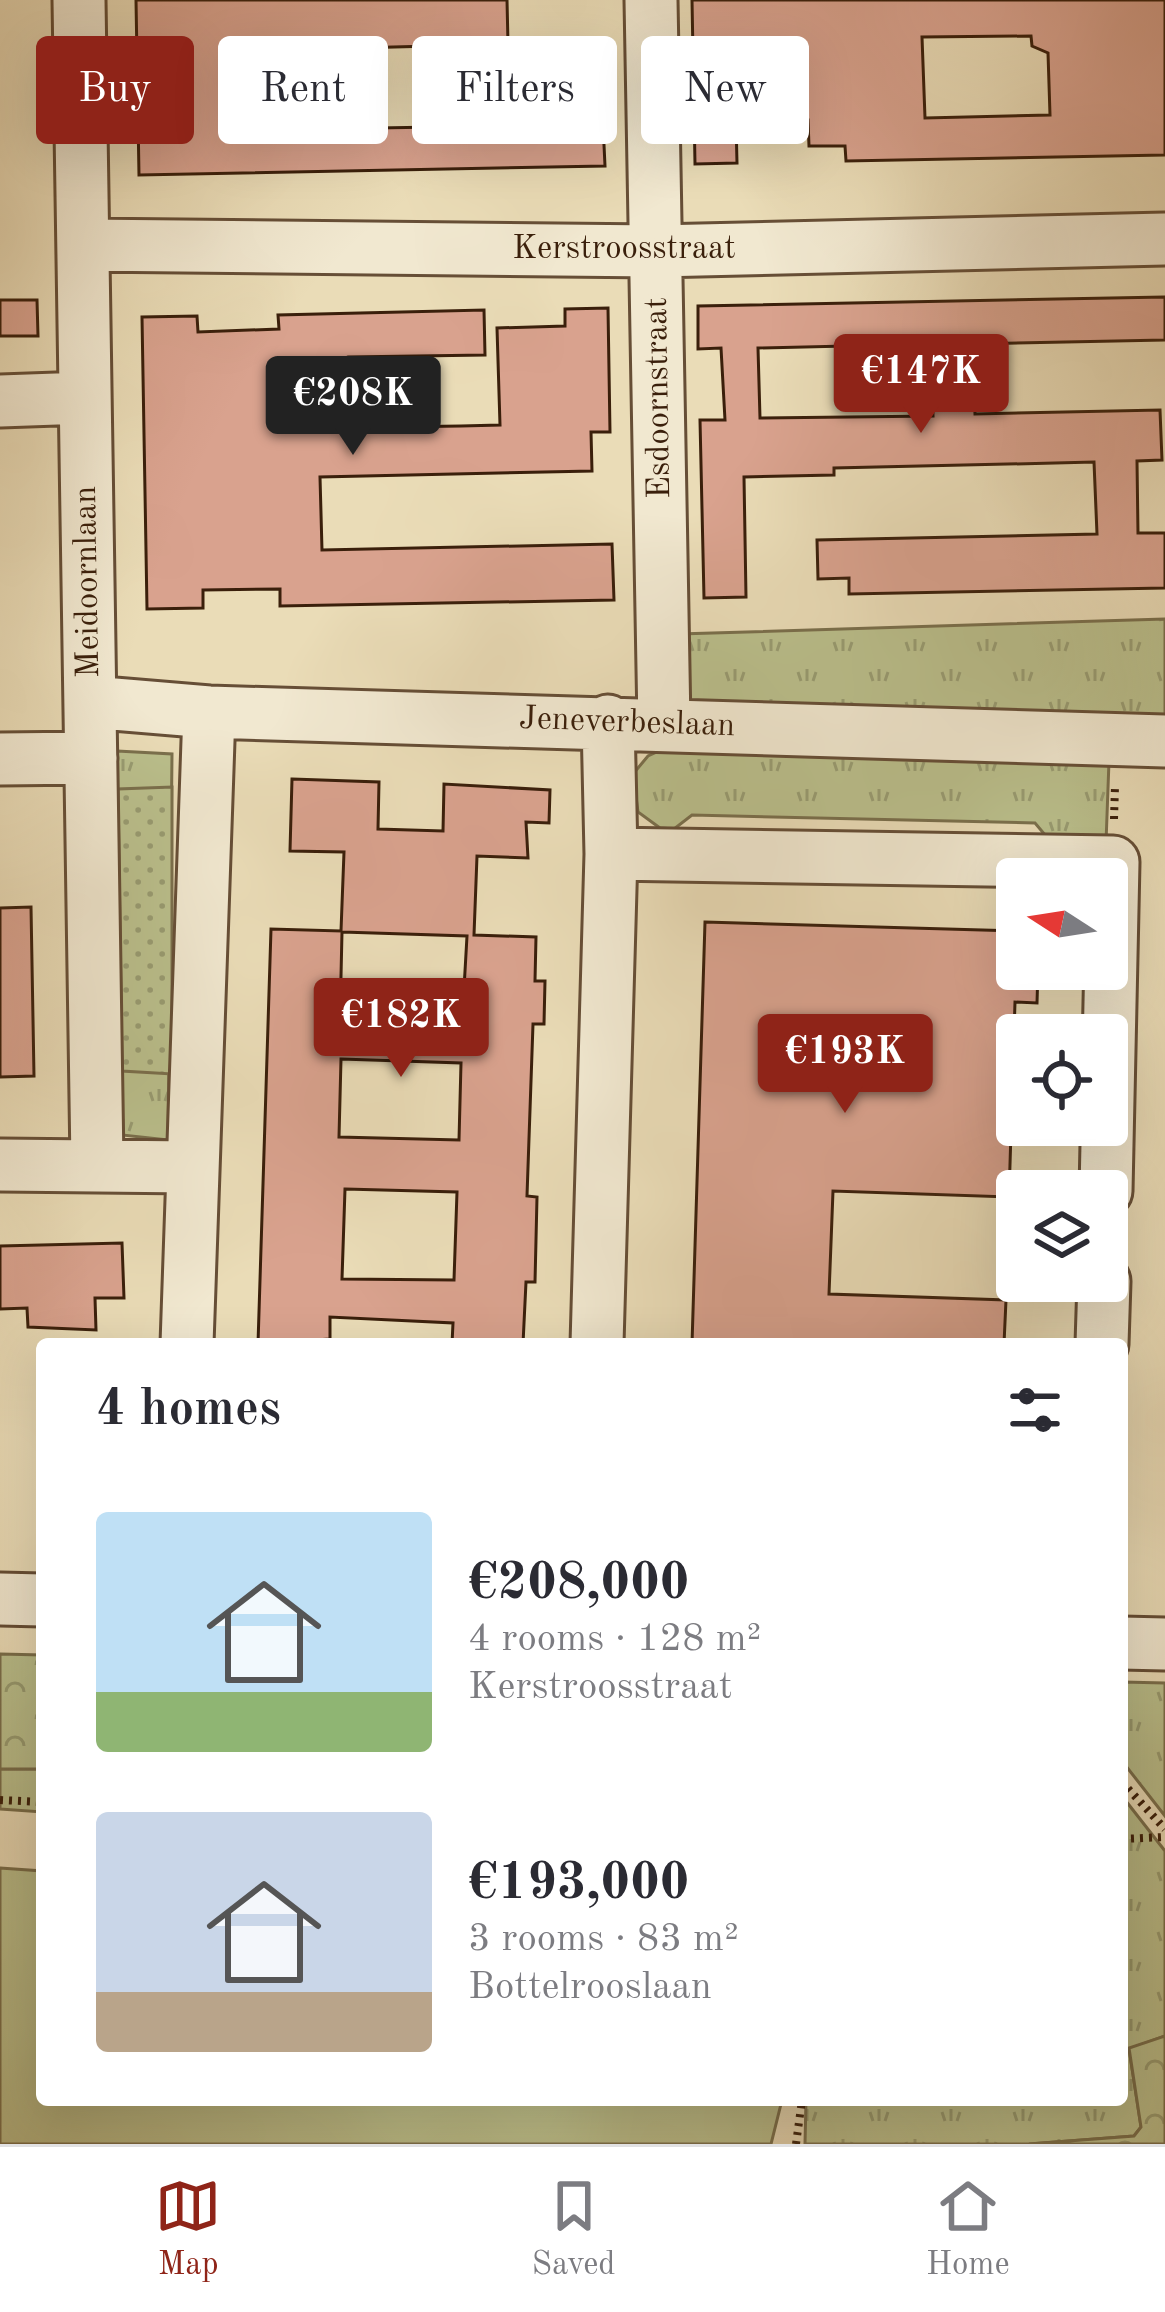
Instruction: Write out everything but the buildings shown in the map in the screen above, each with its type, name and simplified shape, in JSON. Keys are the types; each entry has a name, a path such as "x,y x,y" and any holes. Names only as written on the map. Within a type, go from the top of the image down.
{"street":[{"name":"Meidoornlaan","path":"79,0 97,1163"},
{"name":"Esdoornstraat","path":"651,0 664,724"},
{"name":"Kerstroosstraat","path":"82,245 657,251 1165,239"},
{"path":"0,401 86,398"},
{"name":"Jeneverbeslaan","path":"90,702 209,712 1141,740"},
{"path":"187,1338 209,712"},
{"path":"597,1338 611,854 608,721"},
{"path":"0,759 91,758"},
{"path":"611,854 996,860"},
{"path":"1106,1170 1110,990"},
{"path":"0,1165 193,1167"},
{"path":"1102,1338 1103,1302"},
{"path":"0,1599 36,1600"},
{"path":"1128,1643 1165,1644"}],"path":[{"path":"1114,858 1141,740"},
{"path":"1128,1789 1165,1833"},
{"path":"0,1800 36,1802"},
{"path":"1128,1838 1165,1833"},
{"path":"796,2144 801,2106"}],"green space":[{"path":"1165,619 1165,723 680,705 679,634"},
{"path":"670,746 1109,761 1106,843 1051,842 1035,823 692,815 674,829 660,828 638,812 633,774 648,756"},
{"path":"117,751 172,754 168,1140 122,1135"},
{"path":"172,787 172,1074 122,1071 118,789"},
{"path":"0,1654 36,1655 36,1769 0,1769"},
{"path":"1128,1682 1165,1683 1165,1816 1128,1769"},
{"path":"0,1769 36,1769 36,1812 0,1809"},
{"path":"1128,1804 1165,1851 1165,2036 1129,2049 1141,2127 1134,2136 1029,2144 805,2144 806,2106 1128,2106"},
{"path":"0,1868 36,1871 36,2106 780,2106 771,2144 0,2144"},
{"path":"1165,2036 1165,2144 1029,2144 1134,2136 1141,2127 1129,2048"}]}
